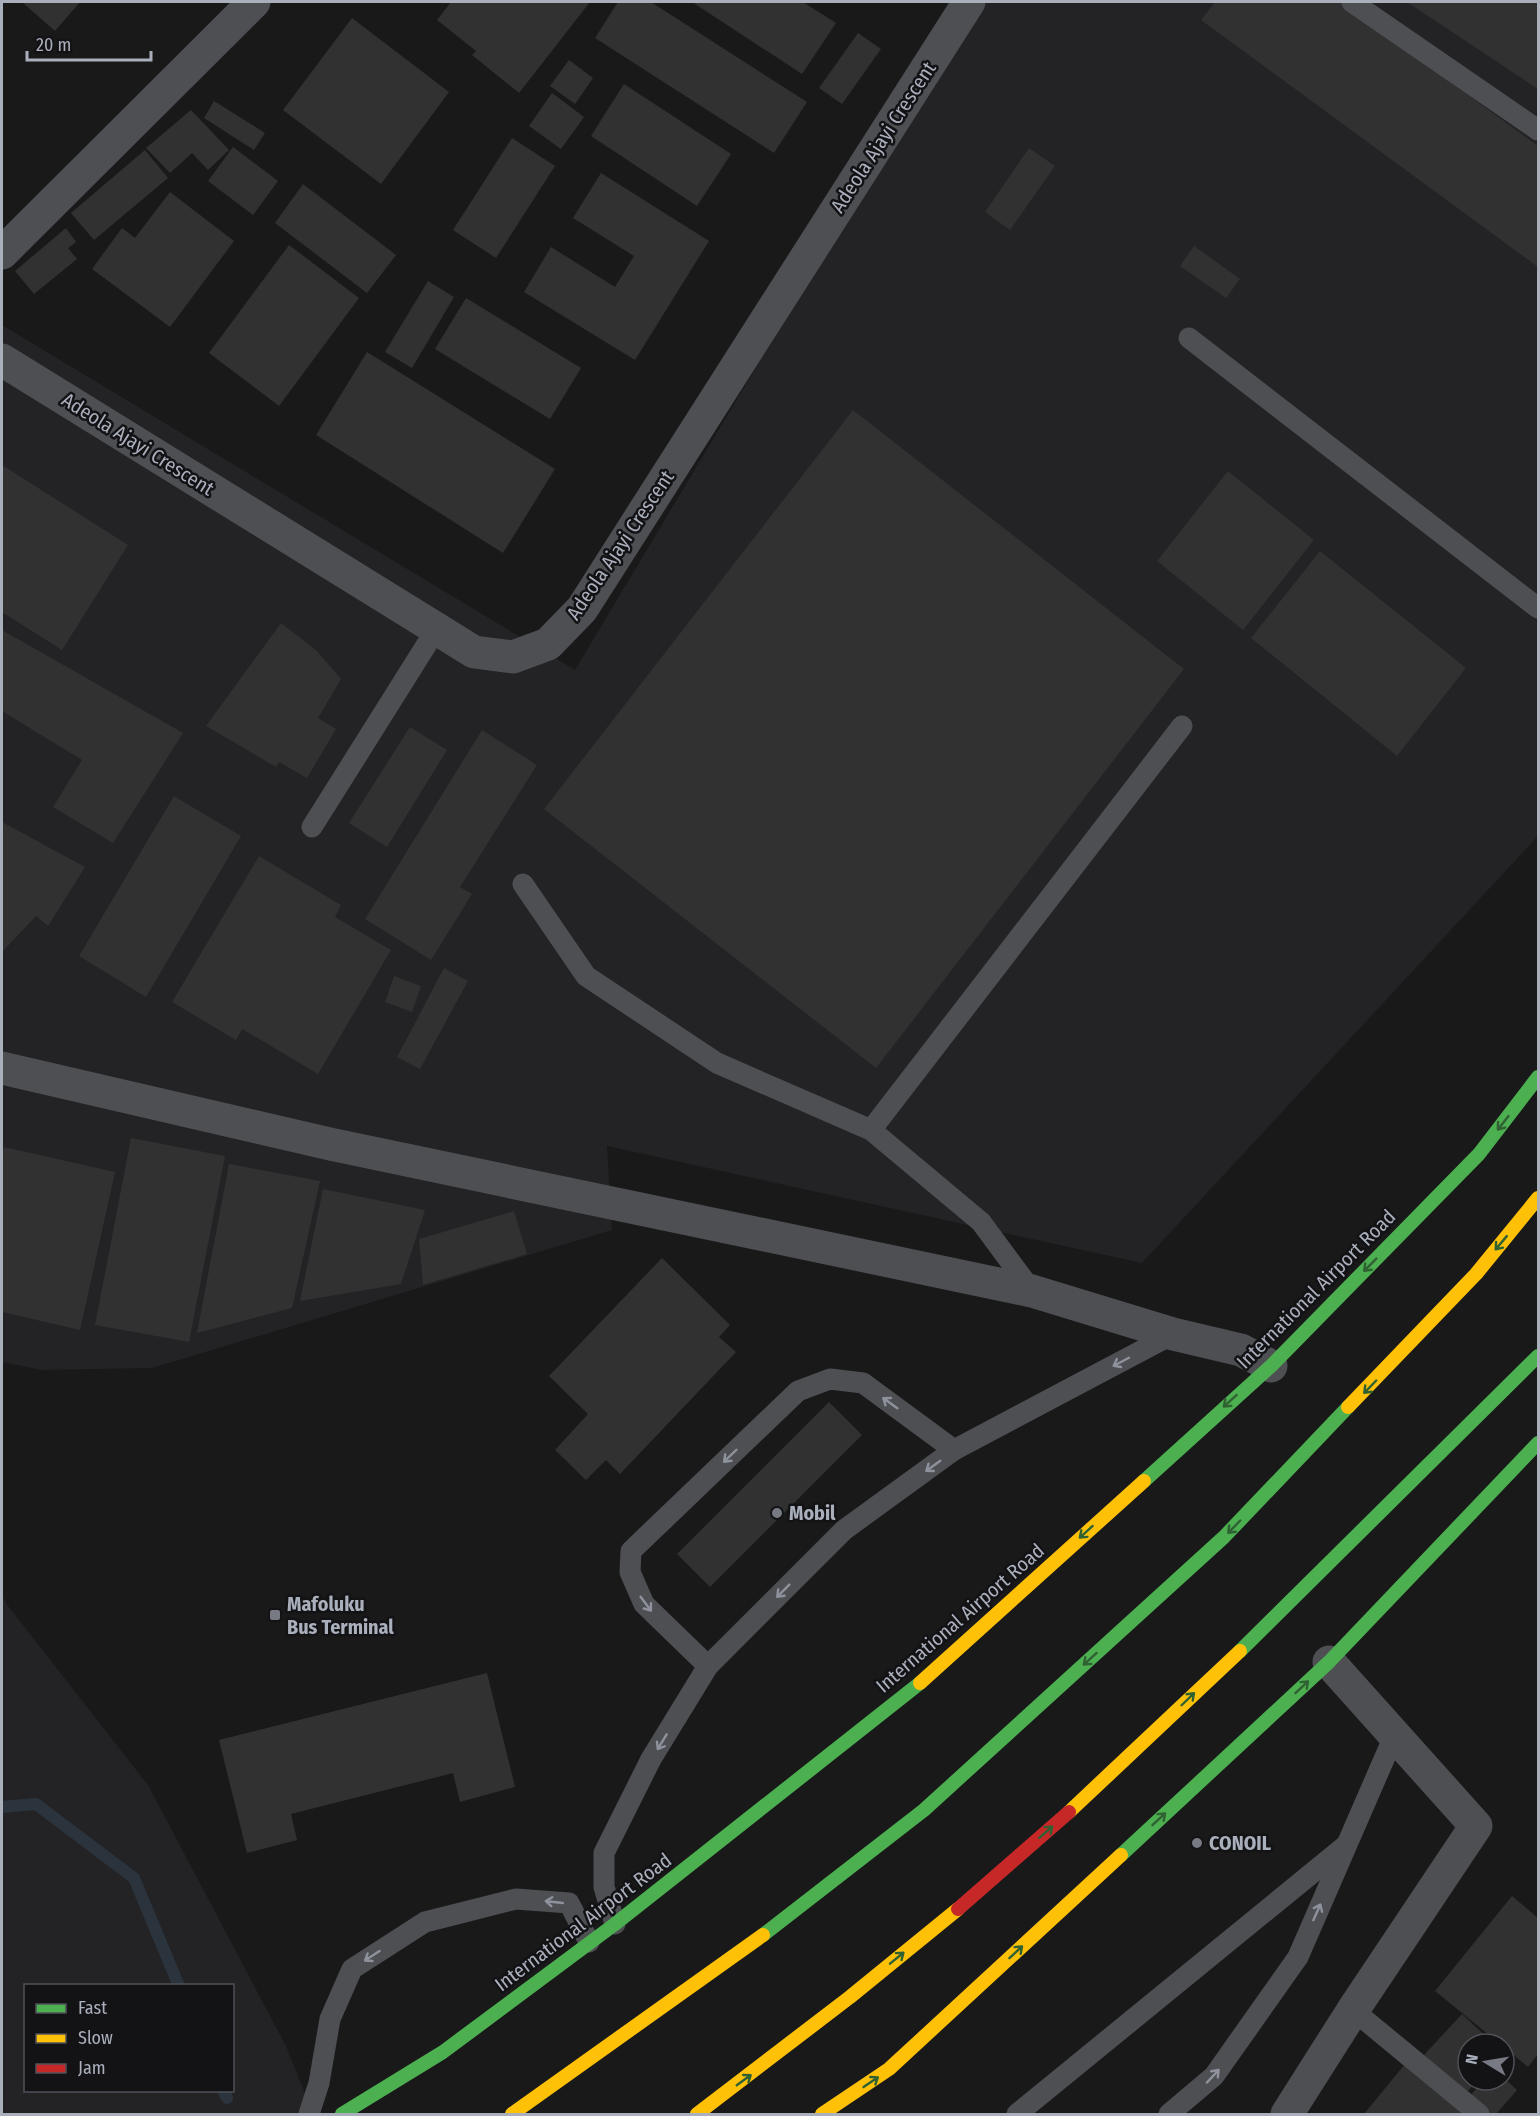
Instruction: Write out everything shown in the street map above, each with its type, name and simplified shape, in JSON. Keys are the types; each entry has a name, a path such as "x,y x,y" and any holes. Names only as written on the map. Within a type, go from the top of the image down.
{"main road":[{"name":"International Airport Road","path":"342,2115 442,2052 615,1924 926,1678 1271,1365 1479,1154 1539,1077"},
{"path":"512,2115 726,1963 924,1810 1224,1537 1445,1307 1539,1198"},
{"path":"697,2115 765,2064 941,1923 1094,1791 1539,1356"},
{"path":"822,2115 889,2069 1329,1662 1539,1443"}],"street":[{"path":"2,253 254,2"},
{"name":"Adeola Ajayi Crescent","path":"2,360 474,652 513,657 548,644 582,609 969,2"},
{"path":"2,1068 330,1144 1032,1292 1173,1335 1241,1350 1271,1365"},
{"path":"1287,2115 1353,2010 1476,1826 1329,1662"}],"lane":[{"path":"1353,2 1539,130"},
{"path":"1189,338 1539,608"},
{"path":"312,826 437,628"},
{"path":"871,1130 1182,726"},
{"path":"523,884 586,976 717,1063 871,1130 981,1222 1032,1292"},
{"path":"615,1924 604,1887 604,1853 651,1759 708,1665 844,1530 954,1450 1173,1335"},
{"path":"708,1665 644,1604 630,1572 631,1551 798,1391 830,1379 863,1383 954,1450"},
{"path":"1169,2115 1214,2076 1298,1957 1395,1734"},
{"path":"1017,2115 1347,1844"},
{"path":"309,2115 319,2083 330,2019 352,1969 425,1922 516,1899 569,1903 589,1942"},
{"path":"1353,2010 1479,2115"}],"shaded area":[{"path":"987,2 1538,2 1538,836 1142,1263 607,1146 612,1230 152,1368 42,1370 2,1362 2,325 575,670 807,282"},
{"path":"2,1594 5,1602 148,1785 286,2046 313,2114 2,2114"}],"building":[{"path":"22,2 80,2 55,31"},
{"path":"451,2 590,2 519,93 472,55 476,51 437,20"},
{"path":"618,2 651,2 807,102 774,153 595,38"},
{"path":"692,2 803,2 836,23 802,74"},
{"path":"1215,2 1341,2 1538,146 1538,267 1201,20"},
{"path":"1407,2 1538,2 1538,89"},
{"path":"352,18 449,92 381,184 283,110"},
{"path":"858,33 881,49 842,104 819,88"},
{"path":"569,60 593,78 575,104 550,86"},
{"path":"624,84 731,154 697,206 591,136"},
{"path":"552,93 584,117 561,149 529,126"},
{"path":"214,101 265,133 254,150 204,118"},
{"path":"191,110 229,150 208,170 192,153 170,173 146,148"},
{"path":"512,138 555,166 496,258 453,230"},
{"path":"233,147 278,181 253,215 208,181"},
{"path":"1029,148 1055,166 1010,230 985,212"},
{"path":"145,150 168,178 94,240 71,213"},
{"path":"601,173 709,241 635,360 524,292 551,247 615,287 634,256 573,218"},
{"path":"303,184 396,255 367,293 275,223"},
{"path":"170,192 234,241 170,327 92,269 122,228 135,238"},
{"path":"66,228 76,242 68,248 77,259 34,294 15,271"},
{"path":"289,245 359,298 279,406 209,353"},
{"path":"1194,246 1240,279 1226,298 1180,266"},
{"path":"428,281 454,297 412,368 385,352"},
{"path":"466,298 581,368 550,419 435,349"},
{"path":"367,352 555,469 503,553 316,435"},
{"path":"853,410 1184,669 876,1068 544,809"},
{"path":"2,465 128,545 62,650 2,612"},
{"path":"1228,471 1314,540 1243,630 1157,561"},
{"path":"1320,551 1466,668 1397,756 1251,638"},
{"path":"281,623 317,651 341,679 318,718 336,729 307,778 279,762 276,767 206,726"},
{"path":"2,630 183,733 113,843 53,807 82,760 2,711"},
{"path":"410,727 447,750 387,847 349,823"},
{"path":"482,730 537,765 460,887 472,894 431,960 365,919"},
{"path":"174,796 241,836 146,997 79,956"},
{"path":"2,822 85,867 48,926 36,916 2,952"},
{"path":"259,856 341,905 335,917 391,950 318,1074 242,1029 236,1040 172,1002"},
{"path":"444,968 468,981 420,1069 397,1057"},
{"path":"394,976 421,986 412,1012 385,1002"},
{"path":"131,1138 225,1156 189,1342 95,1325"},
{"path":"4,1147 115,1172 80,1330 2,1312 2,1159"},
{"path":"229,1164 320,1181 292,1308 197,1333"},
{"path":"323,1189 425,1210 401,1284 300,1301"},
{"path":"514,1211 527,1254 423,1285 419,1239"},
{"path":"662,1258 730,1325 719,1337 736,1352 620,1474 606,1460 586,1480 555,1450 588,1414 549,1376"},
{"path":"829,1402 862,1435 710,1587 677,1554"},
{"path":"487,1673 515,1787 460,1802 453,1773 291,1814 297,1840 247,1853 219,1740"},
{"path":"1512,1896 1538,1918 1538,2054 1528,2067 1516,2057 1516,2032 1485,2032 1435,1991"},
{"path":"1462,2014 1481,2032 1456,2032 1456,2085 1424,2055"},
{"path":"1405,2064 1468,2114 1364,2114"},
{"path":"1473,2092 1515,2092 1496,2114 1486,2114 1468,2098"}],"waterway":[{"path":"2,1807 36,1804 134,1878 178,1984"},
{"path":"224,2092 227,2098"}],"traffic: fast":[{"path":"1144,1481 1271,1366 1479,1154 1538,1077"},
{"path":"1240,1651 1538,1356"},
{"path":"763,1935 924,1810 1224,1537 1348,1407"},
{"path":"1121,1855 1329,1662 1538,1443"},
{"path":"342,2114 443,2052 615,1924 920,1683"}],"traffic: slow":[{"path":"1348,1407 1476,1274 1538,1198"},
{"path":"920,1683 1144,1481"},
{"path":"1069,1812 1240,1651"},
{"path":"822,2114 889,2069 1121,1855"},
{"path":"697,2114 850,1997 958,1909"},
{"path":"512,2114 763,1935"}],"traffic: jam":[{"path":"958,1909 1069,1812"}],"place":[{"name":"Mobil","path":"777,1513"},
{"name":"Mafoluku Bus Terminal","path":"275,1615"},
{"name":"CONOIL","path":"1197,1843"}]}
